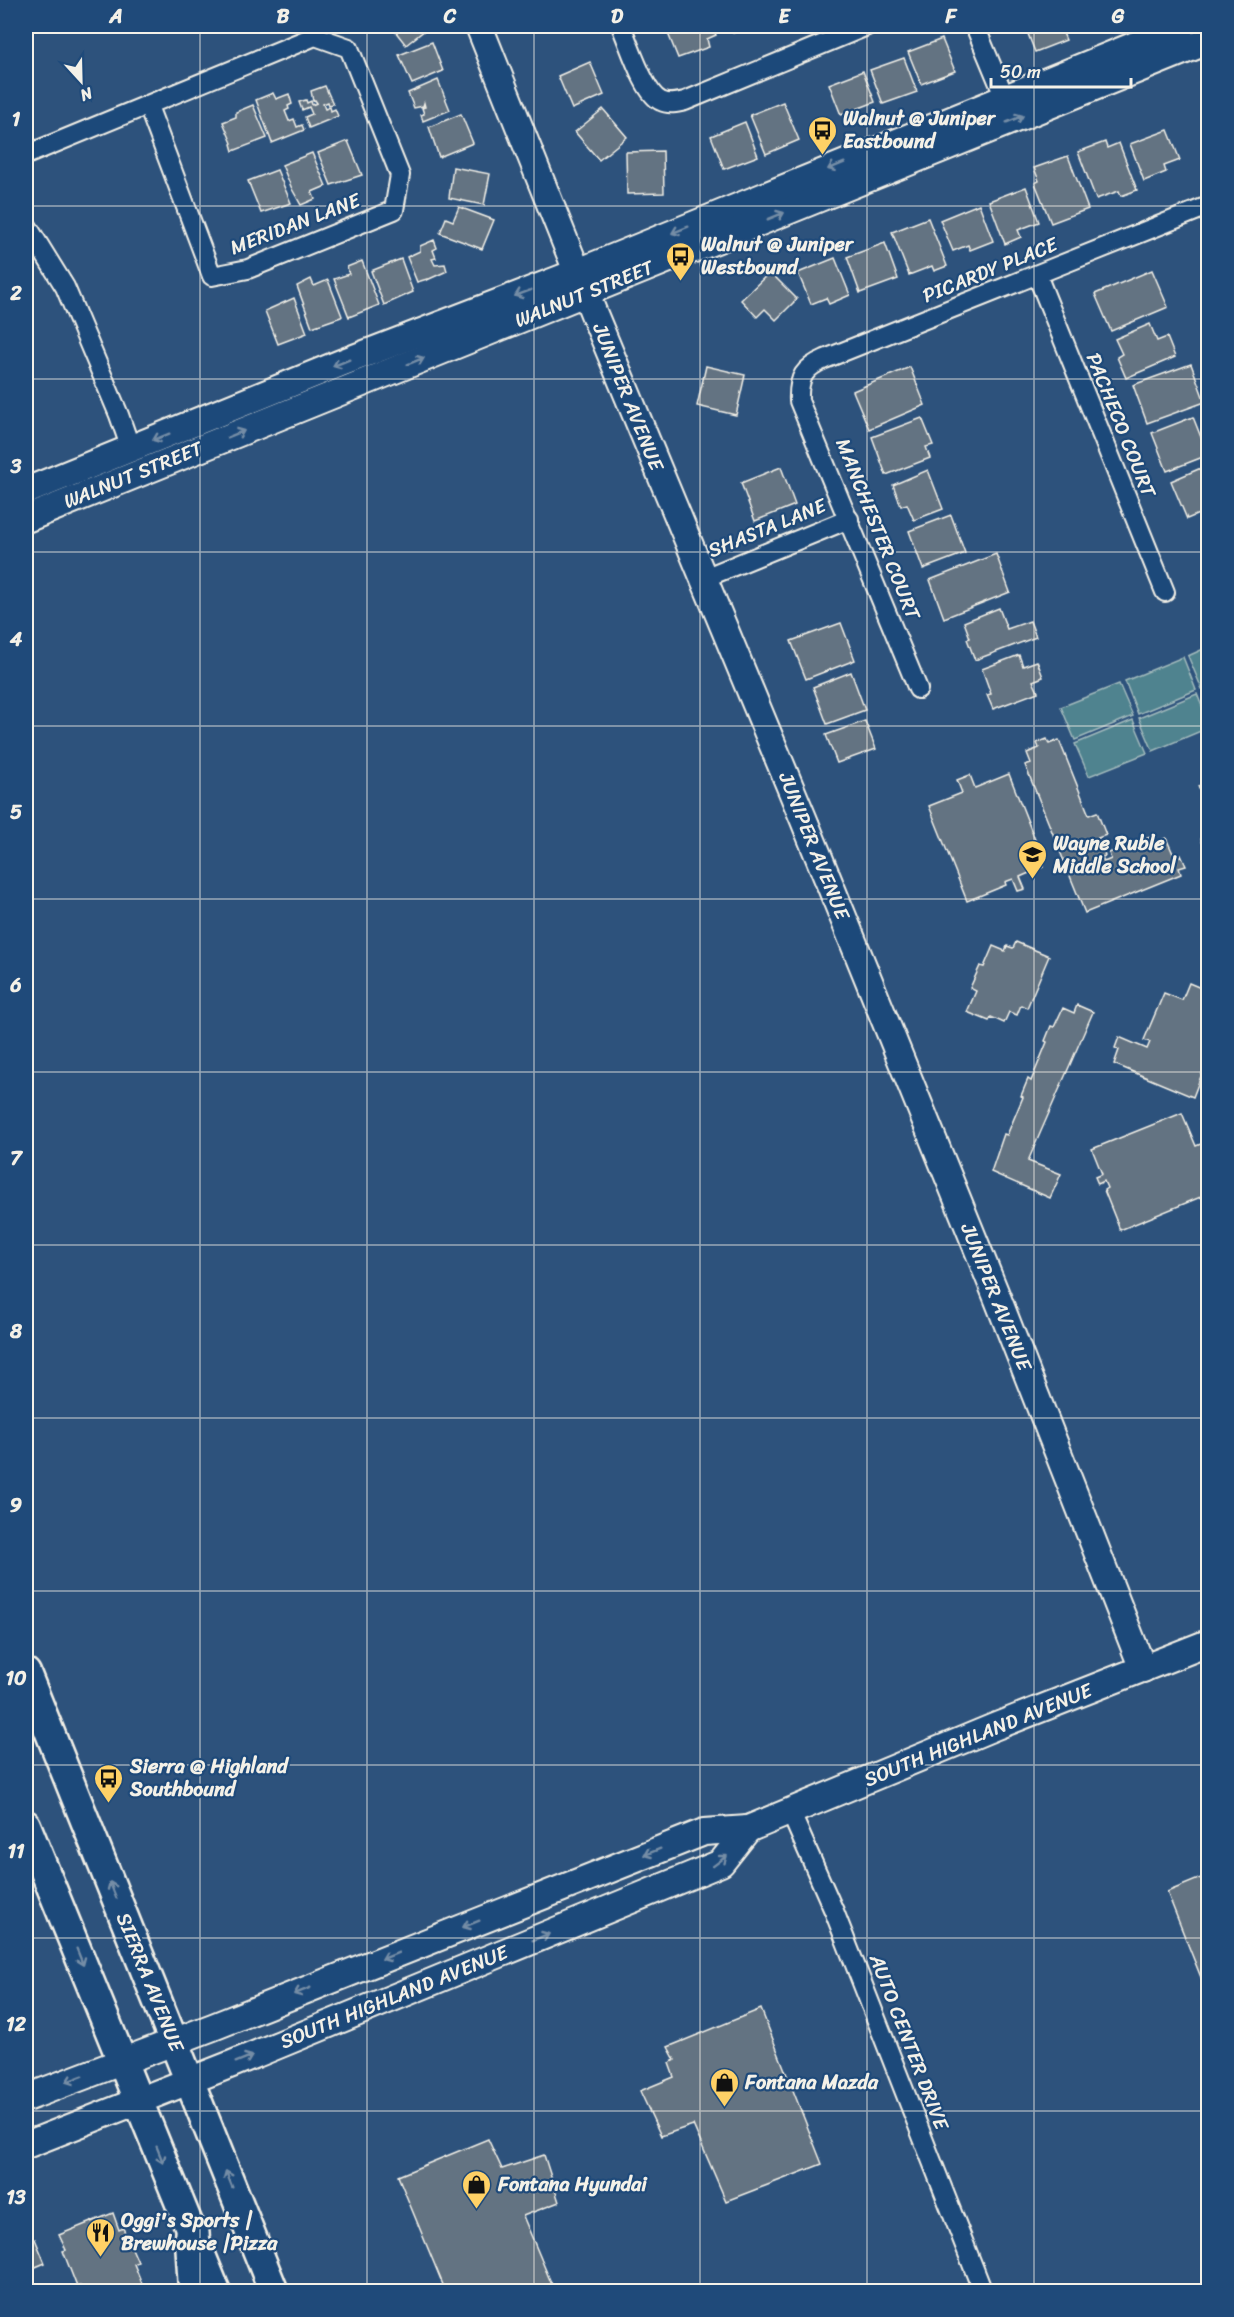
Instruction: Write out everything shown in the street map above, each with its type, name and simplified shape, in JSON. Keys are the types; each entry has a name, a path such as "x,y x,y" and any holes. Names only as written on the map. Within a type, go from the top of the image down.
{"highway":[{"path":"192,2233 197,2292"}],"main road":[{"name":"SIERRA AVENUE","path":"26,1673 274,2292"},
{"path":"26,1825 216,2292"}],"street":[{"name":"JUNIPER AVENUE","path":"479,26 702,579 803,818 997,1297 1143,1669"},
{"path":"621,26 648,90 659,101 672,104 685,101 867,26"},
{"path":"975,26 1005,98"},
{"name":"WALNUT STREET","path":"26,519 582,282 1005,98 1182,26"},
{"name":"MERIDAN LANE","path":"315,36 349,48 400,175 394,210 248,269 212,276 148,106 315,36"},
{"name":"WALNUT STREET","path":"26,491 341,363 582,282 1209,41"},
{"path":"26,155 148,106"},
{"name":"PICARDY PLACE","path":"798,386 803,373 819,361 1209,206"},
{"path":"26,224 65,287 131,449"},
{"name":"PACHECO COURT","path":"1037,275 1165,592"},
{"name":"MANCHESTER COURT","path":"798,386 799,401 918,689"},
{"name":"SHASTA LANE","path":"702,579 849,519"},
{"name":"SOUTH HIGHLAND AVENUE","path":"26,2098 174,2042 704,1832 748,1829 994,1727 1209,1642"},
{"name":"AUTO CENTER DRIVE","path":"790,1811 834,1911 983,2292"},
{"name":"SOUTH HIGHLAND AVENUE","path":"26,2145 190,2081 721,1863 748,1829"}],"green space":[{"path":"1208,647 1208,686 1202,689 1188,656"},
{"path":"1183,657 1196,690 1138,714 1125,681"},
{"path":"1119,684 1133,716 1075,740 1061,707"},
{"path":"1197,694 1208,721 1208,728 1153,751 1139,718"},
{"path":"1133,720 1147,753 1089,776 1075,744"}],"building":[{"path":"391,26 430,26 406,45"},
{"path":"665,26 712,26 716,35 707,39 709,47 678,58"},
{"path":"730,26 752,26 733,33"},
{"path":"1025,26 1060,26 1066,40 1035,52"},
{"path":"942,39 955,71 921,84 908,52"},
{"path":"432,42 443,71 412,84 399,55"},
{"path":"904,58 917,92 883,104 870,70"},
{"path":"590,62 604,95 572,109 558,76"},
{"path":"863,71 875,102 841,115 829,84"},
{"path":"438,80 450,110 423,121 421,115 424,114 422,108 425,107 424,103 423,106 414,108 408,93"},
{"path":"325,86 333,104 329,105 328,102 323,104 325,109 330,107 331,111 335,109 338,116 309,128 305,117 312,114 309,107 302,110 299,102 306,100 307,103 311,101 312,105 317,103 313,101 311,91"},
{"path":"273,93 276,99 289,94 292,104 285,111 289,121 294,119 297,127 302,125 304,130 272,143 256,100"},
{"path":"783,102 799,140 766,154 750,115"},
{"path":"253,105 267,138 233,151 223,122 236,117 236,112"},
{"path":"603,109 627,137 599,160 575,132"},
{"path":"461,114 473,143 439,157 429,127"},
{"path":"745,122 758,156 724,169 711,136"},
{"path":"1168,130 1180,160 1164,166 1166,172 1144,181 1130,144"},
{"path":"348,141 362,175 331,185 318,153"},
{"path":"1105,142 1107,148 1119,143 1137,190 1121,196 1119,191 1096,199 1078,152"},
{"path":"663,151 664,193 627,194 626,152"},
{"path":"312,153 326,186 312,192 315,199 301,205 282,165"},
{"path":"1068,156 1088,209 1051,223 1035,183 1039,181 1034,168"},
{"path":"453,167 490,174 484,205 449,198"},
{"path":"277,170 291,203 261,213 248,181"},
{"path":"1026,187 1039,222 1018,230 1021,237 1005,244 989,201"},
{"path":"979,204 993,241 970,250 968,245 953,251 940,220"},
{"path":"459,207 494,220 482,249 440,233 446,218 453,221"},
{"path":"928,218 947,266 934,271 932,266 909,275 892,232"},
{"path":"434,240 437,248 433,250 436,258 432,259 435,265 445,264 447,271 417,282 407,257 420,251 420,246"},
{"path":"885,243 898,279 860,293 847,257"},
{"path":"835,258 850,295 829,304 826,298 811,304 798,273"},
{"path":"401,259 413,292 384,305 371,271"},
{"path":"362,261 379,305 349,317 334,279 349,274 347,267"},
{"path":"1152,270 1168,307 1111,331 1095,294"},
{"path":"770,272 797,299 776,320 765,309 757,317 741,300"},
{"path":"311,279 314,286 328,280 341,317 312,327 297,286"},
{"path":"294,298 307,333 278,344 265,311"},
{"path":"1150,324 1157,341 1167,337 1175,357 1126,378 1117,357 1122,354 1115,339"},
{"path":"1191,364 1205,402 1147,423 1133,385"},
{"path":"706,366 745,375 736,415 697,406"},
{"path":"910,367 925,405 869,429 853,391"},
{"path":"1193,417 1208,455 1167,471 1152,433"},
{"path":"922,418 933,445 926,447 930,458 886,475 872,437"},
{"path":"1208,465 1208,510 1187,519 1171,481"},
{"path":"781,467 795,505 755,521 741,483"},
{"path":"928,470 943,509 914,520 907,504 901,506 893,485"},
{"path":"951,515 965,553 923,569 909,531"},
{"path":"996,554 1010,592 944,618 930,580"},
{"path":"999,608 1007,629 1030,621 1036,637 975,660 967,639 970,638 964,622"},
{"path":"841,623 855,660 806,679 791,641"},
{"path":"1019,655 1023,666 1037,661 1043,677 1033,681 1038,692 993,709 987,695 991,694 982,669"},
{"path":"851,672 865,710 827,724 813,687"},
{"path":"865,721 876,749 837,763 826,735"},
{"path":"1047,739 1049,744 1059,740 1089,815 1097,812 1106,835 1098,838 1105,856 1102,857 1104,862 1111,859 1109,853 1153,836 1155,842 1166,838 1175,858 1181,855 1186,866 1179,868 1181,874 1085,913 1025,765 1031,763 1027,753 1039,748 1037,743"},
{"path":"1009,774 1043,860 1041,861 1043,867 1020,877 1025,889 1018,891 1013,879 1005,882 1006,885 967,901 929,806 962,793 957,780 970,775 975,788"},
{"path":"1208,782 1208,811 1198,786"},
{"path":"1208,836 1208,857 1201,839"},
{"path":"1016,942 1049,956 1027,1008 1021,1005 1017,1015 1009,1012 1004,1023 991,1017 989,1021 967,1012 976,991 970,988 980,966 984,967 993,946 1005,951 1007,946 1013,948"},
{"path":"1189,983 1208,991 1208,1058 1193,1097 1114,1064 1119,1050 1115,1048 1119,1037 1147,1049 1150,1042 1144,1040 1164,993 1182,1000"},
{"path":"1077,1005 1093,1012 1028,1161 1061,1174 1050,1198 991,1172 1004,1134 1007,1135 1028,1079 1031,1081 1051,1026 1054,1027 1063,1008 1074,1013"},
{"path":"1182,1113 1196,1146 1208,1141 1208,1155 1201,1158 1208,1176 1208,1194 1120,1230 1104,1190 1107,1188 1104,1181 1098,1184 1095,1177 1102,1174 1092,1149"},
{"path":"1208,1875 1208,1995 1167,1892"},
{"name":"Fontana Mazda","path":"761,2009 822,2164 726,2201 693,2125 661,2136 640,2091 674,2077 669,2063 675,2060 668,2047"},
{"name":"Fontana Hyundai","path":"488,2139 502,2169 544,2155 559,2202 523,2216 555,2292 446,2292 398,2176"},
{"name":"Oggi's Sports | Brewhouse |Pizza","path":"113,2213 119,2230 123,2228 138,2262 134,2264 143,2286 130,2292 83,2292 80,2286 77,2287 59,2235"},
{"path":"26,2217 31,2241 35,2239 45,2263 26,2271"}],"place":[{"name":"Walnut @ Juniper Eastbound","path":"822,156"},
{"name":"Walnut @ Juniper Westbound","path":"680,282"},
{"name":"Wayne Ruble Middle School","path":"1032,880"},
{"name":"Sierra @ Highland Southbound","path":"109,1804"},
{"name":"Fontana Mazda","path":"724,2108"},
{"name":"Fontana Hyundai","path":"477,2210"},
{"name":"Oggi's Sports | Brewhouse |Pizza","path":"100,2258"}]}
